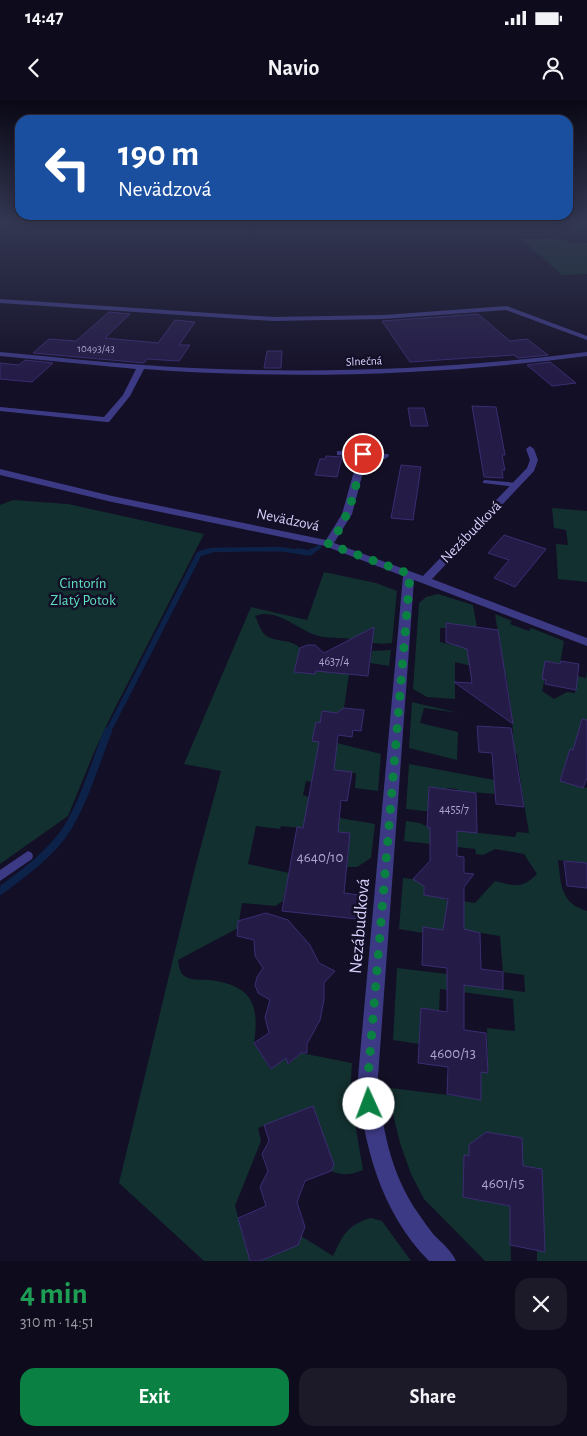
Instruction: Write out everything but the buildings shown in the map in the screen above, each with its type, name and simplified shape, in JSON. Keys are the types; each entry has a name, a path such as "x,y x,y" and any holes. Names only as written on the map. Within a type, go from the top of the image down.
{"street":[{"path":"0,301 188,315 282,319 384,317 508,308 587,338"},
{"name":"Slnečná","path":"0,354 142,367 250,372 359,372 476,366 587,354"},
{"path":"0,409 106,420 126,396 142,367"},
{"name":"Nezábudková","path":"445,1261 421,1236 396,1196 376,1143 369,1104 369,1068 417,577 531,469 534,460 530,449"},
{"path":"340,453 385,456"},
{"path":"328,544 338,533 348,508 363,454"},
{"name":"Nevädzová","path":"0,472 120,501 328,544 587,642"}],"lane":[{"name":"Nezábudková","path":"485,482 516,485"},
{"path":"0,876 28,856"}],"green space":[{"name":"Cintorín Zlatý Potok","path":"13,500 68,504 204,534 111,716 68,816 0,864 0,505"},
{"path":"552,508 587,511 587,582 558,579 556,544 568,545 566,530 554,528"},
{"path":"324,572 376,583 397,591 392,643 319,636 271,614 255,616 265,635 292,643 300,648 295,672 315,674 316,671 349,674 344,708 337,713 322,711 320,723 316,722 337,743 381,754 378,791 355,788 356,773 314,768 312,782 306,781 303,795 340,809 340,818 375,824 371,858 357,867 347,867 350,833 281,826 280,829 256,826 248,864 289,873 283,901 275,906 242,903 238,928 178,960 179,968 184,976 235,986 250,998 255,1017 254,1043 270,1069 286,1058 289,1064 301,1053 352,1063 350,1094 363,1170 347,1174 331,1171 309,1108 258,1128 261,1141 235,1206 250,1261 204,1261 119,1183 195,868 221,771 184,764 251,607 307,620"},
{"path":"438,594 473,605 477,628 446,623 446,628 440,628 440,642 462,647 500,645 495,614 512,621 510,624 529,631 531,628 564,641 560,664 549,662 542,691 554,699 567,692 575,693 577,676 586,678 587,671 587,739 573,750 570,750 560,780 587,788 587,863 558,860 561,885 567,898 578,907 587,911 587,1261 537,1261 537,1250 545,1252 542,1170 523,1166 478,1138 469,1145 469,1156 464,1155 463,1197 510,1206 511,1261 485,1261 424,1199 411,1174 400,1143 389,1098 390,1088 481,1099 481,1072 488,1072 487,1028 515,1031 513,999 440,989 439,1011 421,1008 419,1044 393,1040 397,968 447,974 447,982 525,992 524,975 503,972 500,936 443,927 443,930 423,927 423,933 399,929 403,878 413,879 424,886 424,895 443,898 452,904 455,900 475,903 495,881 518,885 527,882 537,874 524,854 495,849 483,855 476,854 475,849 404,841 406,821 420,823 428,827 515,837 517,832 529,833 517,754 514,754 512,716 506,674 455,662 455,699 427,697 413,689 419,603 426,597"},
{"path":"391,650 389,666 370,663 372,651"},
{"path":"412,702 459,713 424,708 420,723 458,732 457,760 409,748"},
{"path":"409,764 521,785 494,783 495,794 429,787 428,802 433,812 406,809"},
{"path":"371,1218 382,1221 411,1261 260,1261 298,1245 301,1236 333,1256 340,1242 351,1228"}],"waterway":[{"path":"310,553 319,547"},
{"path":"203,553 213,550 279,549 308,553"},
{"path":"108,732 199,554 208,551"},
{"path":"298,551 310,553"},
{"path":"0,891 47,852 69,826 88,786 108,731"}],"route":[{"path":"363,454 354,494 338,533 328,544 410,574 368,1078 369,1104"}]}
